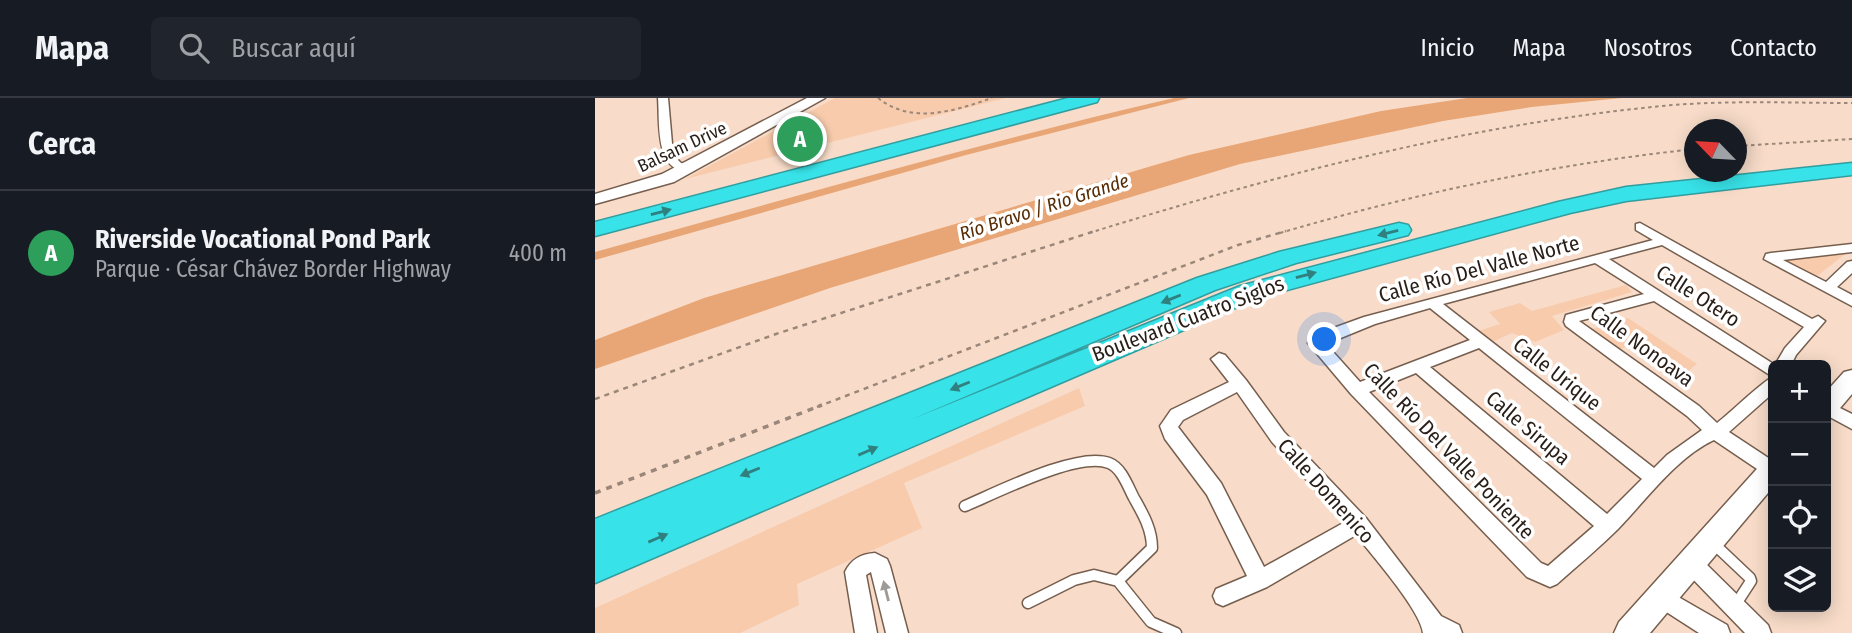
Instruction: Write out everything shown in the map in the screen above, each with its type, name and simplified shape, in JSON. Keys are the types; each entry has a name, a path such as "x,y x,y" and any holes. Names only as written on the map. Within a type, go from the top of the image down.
{"highway":[{"path":"595,211 1032,98"},
{"path":"595,229 1092,98"},
{"path":"1747,165 1852,155"},
{"name":"Boulevard Cuatro Siglos","path":"595,565 1249,292 1626,194 1852,169"},
{"name":"Boulevard Cuatro Siglos","path":"595,536 1244,270 1287,257 1595,183 1684,172"},
{"path":"595,527 661,501 710,488"}],"street":[{"path":"663,98 668,156 677,165 688,169"},
{"path":"788,98 812,102"},
{"name":"Balsam Drive","path":"595,199 646,186 688,169 812,102"},
{"path":"1640,227 1816,322 1786,360"},
{"name":"Calle Río Del Valle Norte","path":"1320,349 1317,341 1329,334 1663,241"},
{"path":"1852,248 1770,257 1852,301"},
{"name":"Calle Otero","path":"1599,259 1768,368"},
{"path":"1828,288 1852,265"},
{"name":"Calle Nonoava","path":"1656,296 1573,317 1571,322 1768,463"},
{"name":"Calle Urique","path":"1433,303 1654,478"},
{"path":"1357,390 1482,341"},
{"name":"Calle Río Del Valle Poniente","path":"1320,349 1534,570 1551,577 1608,526"},
{"name":"Calle Domenico","path":"1219,359 1277,437 1359,524 1442,630"},
{"name":"Calle Sirupa","path":"1418,366 1608,526"},
{"path":"1831,402 1852,378"},
{"path":"1240,384 1177,415 1169,426 1171,434 1214,489 1260,580"},
{"path":"1608,526 1688,447 1720,429 1768,387"},
{"path":"1831,407 1852,415"},
{"path":"1831,409 1852,422"},
{"path":"1630,633 1768,472"},
{"path":"1223,596 1260,580 1359,524"},
{"path":"866,633 855,572 865,563 876,562 880,566 897,633"},
{"path":"1691,563 1760,633"},
{"path":"1661,597 1719,633"}],"lane":[{"path":"965,506 1038,475 1089,459 1110,463 1121,475 1153,534 1152,548 1118,581"},
{"path":"1711,541 1750,578 1751,581 1734,607"},
{"path":"1028,603 1074,580 1094,575 1118,581 1151,622 1176,633"}],"path":[{"path":"878,98 891,108 911,114 943,110 992,98"},
{"path":"595,399 683,364 1161,209 1338,161 1505,127 1664,106 1852,103"},
{"path":"1747,145 1852,139"}],"shaded area":[{"path":"835,98 1006,98 685,179"},
{"path":"1845,254 1816,277 1781,260"},
{"path":"1626,285 1632,292 1552,316 1564,330 1535,342 1512,333 1490,343 1475,332 1500,324 1489,312 1520,303 1532,311"},
{"path":"1628,318 1697,364 1676,381 1627,347 1616,350 1592,329"},
{"path":"1079,388 1085,406 904,483 922,528 797,584 799,605 740,633 595,633 595,608"}],"water":[{"name":"Río Bravo / Rio Grande","path":"1467,98 1622,98 1532,107 1443,121 1240,164 830,288 595,369 595,340 704,298 1189,155 1381,111"}],"waterway":[{"path":"595,256 963,153 1185,98"}],"place":[{"name":"Riverside Vocational Pond Park","path":"800,139"}]}
